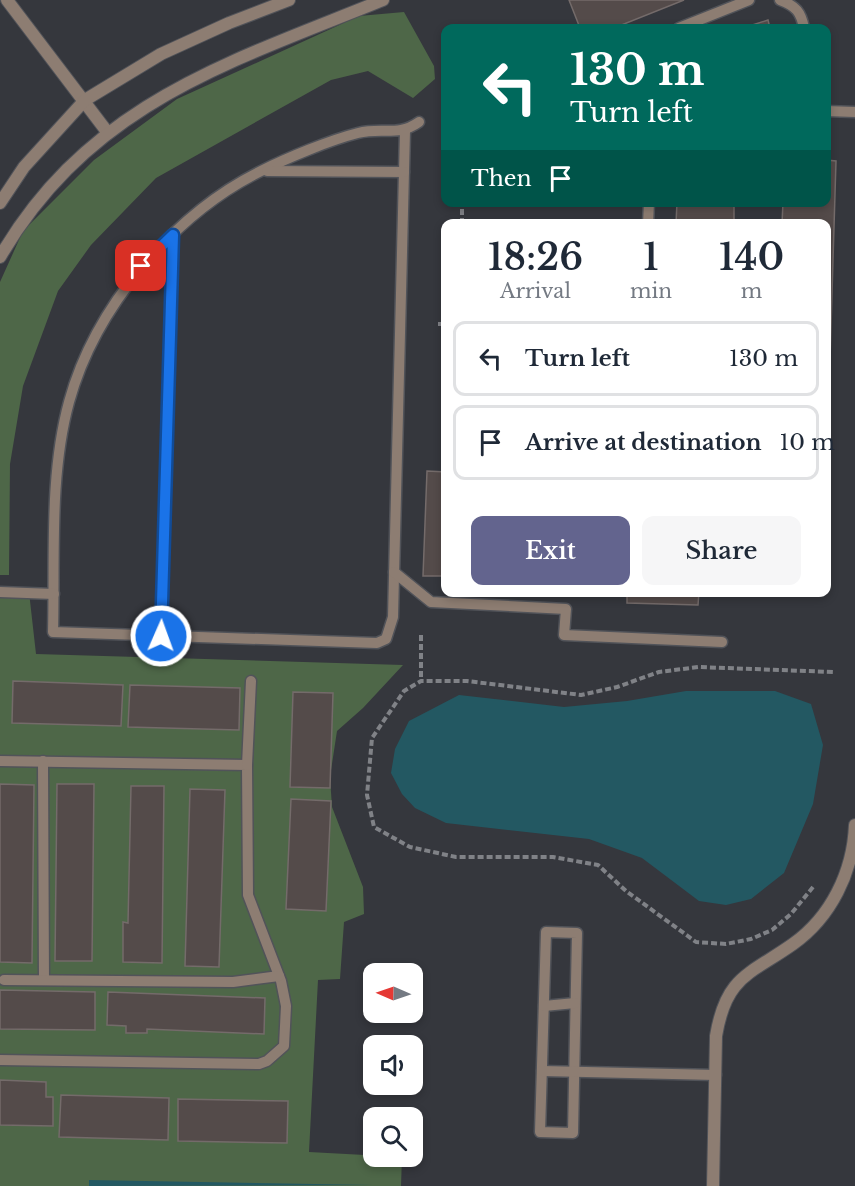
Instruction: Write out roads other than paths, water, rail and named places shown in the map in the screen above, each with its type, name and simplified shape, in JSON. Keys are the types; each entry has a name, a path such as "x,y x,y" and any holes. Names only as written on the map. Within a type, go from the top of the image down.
{"street":[{"path":"7,0 108,132"},
{"path":"0,203 24,167 85,100 161,54 229,23 289,0"},
{"path":"0,257 22,219 44,194 90,146 141,107 187,82 383,0"},
{"path":"713,1186 716,1036 720,1013 735,985 755,967 794,944 827,911 847,873 855,825"}],"lane":[{"path":"689,24 749,0"},
{"path":"780,0 794,5 802,16 803,24"},
{"path":"831,111 855,112"},
{"path":"405,131 394,572 391,627 386,639 378,643 53,632 57,473 69,401 100,327 141,266 200,208 261,171 358,133 378,129 405,131 419,122"},
{"path":"261,171 404,172"},
{"path":"161,636 173,235"},
{"path":"394,572 431,602 566,609 564,635 722,642"},
{"path":"0,592 54,594"},
{"path":"0,1060 259,1064 267,1061 284,1046 286,1006 279,976 248,894 246,765 251,681"},
{"path":"0,761 246,765"},
{"path":"43,761 44,980"},
{"path":"546,932 577,933 575,1004 573,1133 540,1132 546,932"},
{"path":"4,980 233,982 279,976"},
{"path":"544,1006 575,1004"},
{"path":"542,1071 716,1075"}],"water":[{"path":"686,691 775,691 811,704 823,745 813,804 784,873 751,899 726,905 699,901 642,858 589,839 446,823 415,808 402,794 391,773 395,749 409,721 459,695 564,707 627,701"},
{"path":"89,1180 373,1185 89,1186"}]}
